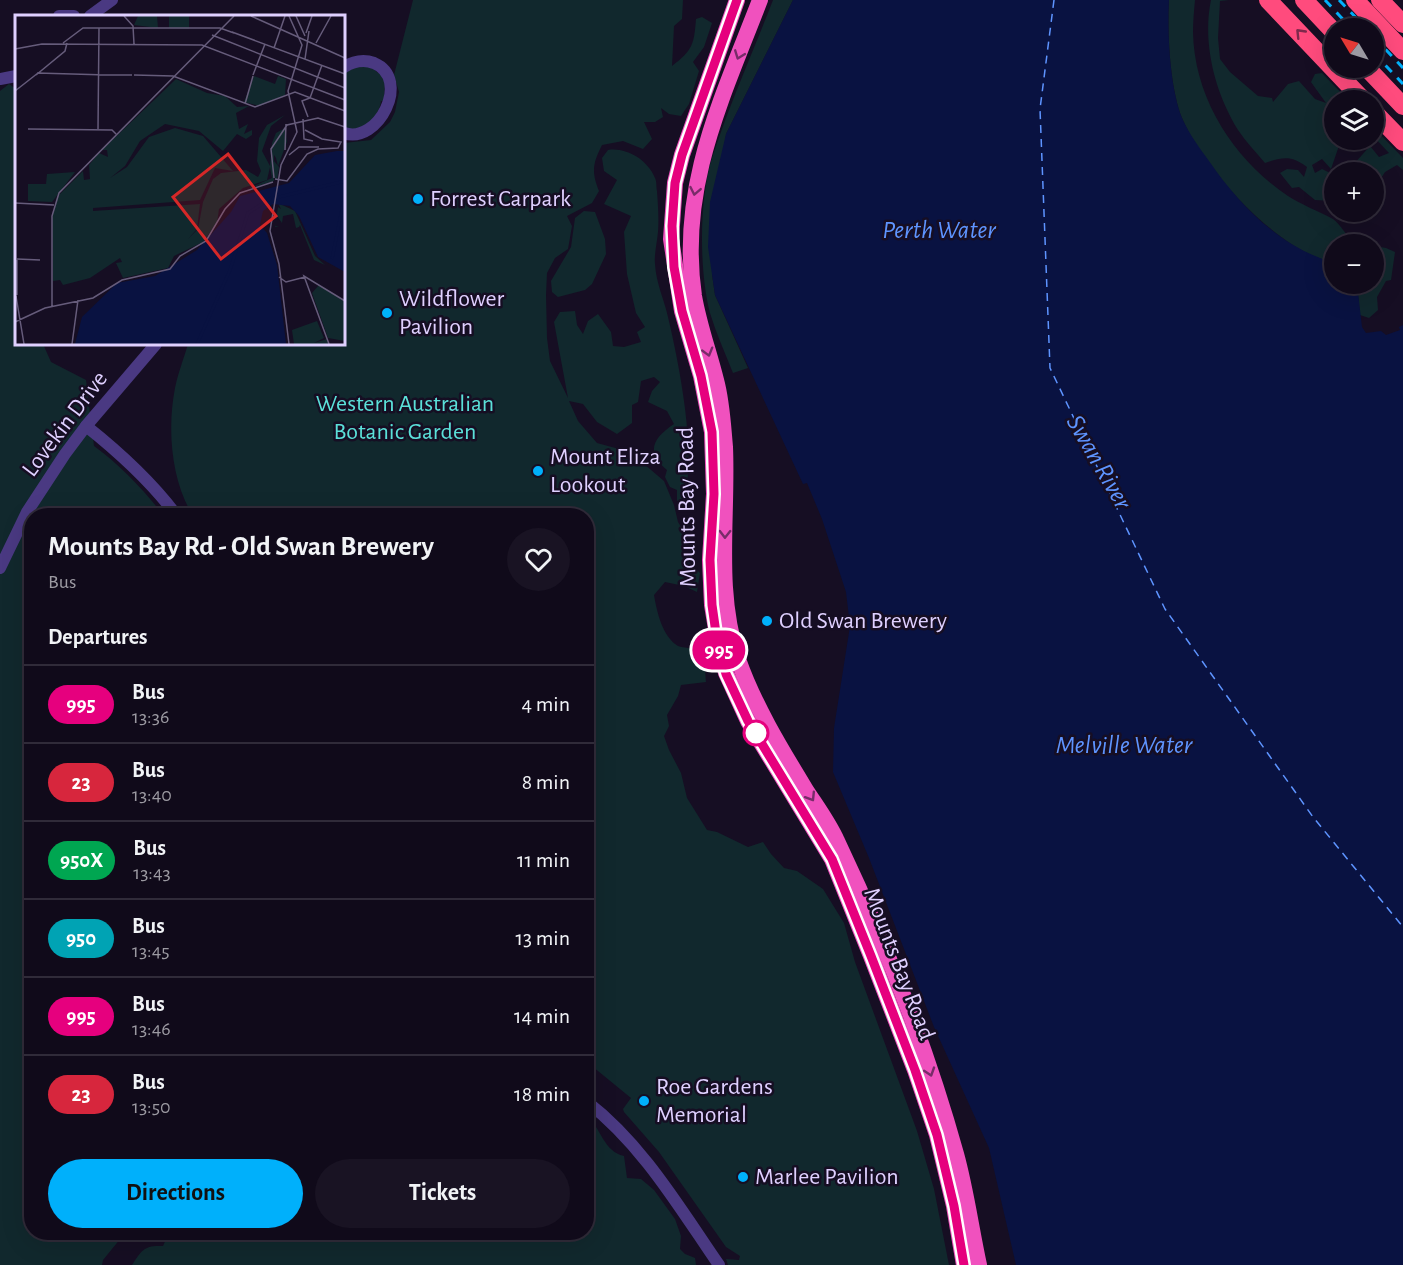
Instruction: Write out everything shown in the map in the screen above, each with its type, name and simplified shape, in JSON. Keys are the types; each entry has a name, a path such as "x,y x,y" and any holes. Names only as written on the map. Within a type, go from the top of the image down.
{"highway":[{"name":"Mounts Bay Road","path":"737,0 682,155 675,183 672,230 674,267 682,311 701,376 712,432 714,472 710,560 712,605 718,647 726,674 748,721 832,859 871,956 915,1070 937,1135 954,1206 964,1265"},
{"name":"Mounts Bay Road","path":"760,0 709,134 694,192 691,228 694,294 699,321 717,384 723,423 726,470 725,599 728,622 739,660 752,692 795,771 835,836 884,942 908,1005 954,1149 979,1265"},
{"path":"1268,0 1354,90"},
{"path":"1304,0 1324,21"},
{"path":"1355,0 1403,51"},
{"path":"1380,0 1403,24"},
{"path":"1376,78 1403,106"},
{"path":"1384,122 1403,142"}],"street":[{"path":"91,15 112,0"},
{"path":"345,66 352,62 367,60 381,66 388,74 392,87 383,115 377,122 359,134 345,133"},
{"path":"0,79 15,76"},
{"name":"Lovekin Drive","path":"30,508 86,426 155,345"},
{"path":"86,426 121,454 147,479 171,508"},
{"name":"Lovekin Drive","path":"0,568 24,518"},
{"path":"594,1108 610,1121 643,1157 719,1265"}],"green space":[{"name":"Western Australian Botanic Garden","path":"413,0 683,0 682,19 674,26 672,66 691,46 696,19 702,17 712,23 704,47 693,62 699,71 689,104 681,116 669,114 661,108 663,117 655,122 644,122 652,139 643,149 623,141 602,145 594,167 599,191 592,203 567,216 572,226 568,249 555,258 547,273 547,338 550,361 568,398 554,322 560,312 575,311 577,325 583,334 588,321 598,314 611,332 613,346 624,347 641,342 637,332 645,327 636,313 627,274 624,232 631,216 604,204 617,180 604,171 602,158 608,150 629,153 642,160 656,181 658,232 656,271 677,359 688,436 689,461 683,502 677,501 677,490 670,487 665,477 667,470 660,463 654,451 657,440 674,424 667,411 648,402 652,391 660,382 654,377 641,381 638,402 632,405 632,423 617,434 597,422 583,404 569,401 578,421 597,443 630,452 664,481 678,522 684,532 695,539 695,550 686,550 687,560 700,573 697,592 684,586 665,582 654,595 664,630 672,642 692,649 700,655 704,663 706,682 681,685 678,696 667,715 669,726 664,736 681,773 687,798 707,830 717,832 748,847 763,842 784,868 797,871 823,889 844,923 855,962 917,1131 934,1189 949,1265 728,1265 726,1259 739,1260 740,1256 726,1247 659,1152 624,1112 623,1109 631,1098 594,1068 594,508 189,508 186,502 180,487 173,454 171,420 175,388 188,345 345,345 345,143 371,140 390,122 395,112 399,92 394,75"},
{"path":"773,0 793,0 726,134 712,274 715,295 748,368 733,373 712,320 706,296 702,257 705,194 712,158 733,98"},
{"path":"1169,0 1195,0 1193,32 1195,57 1209,103 1234,146 1268,181 1293,199 1324,214 1324,222 1336,222 1346,234 1324,234 1324,260 1294,246 1256,216 1204,157 1191,137 1178,106 1172,76 1168,28"},
{"path":"1211,0 1229,0 1220,1 1218,38 1220,59 1230,72 1258,96 1272,98 1273,102 1288,84 1299,81 1315,99 1324,102 1324,150 1338,150 1333,162 1325,162 1322,159 1312,165 1315,173 1324,170 1324,200 1315,200 1299,187 1292,188 1280,173 1287,169 1298,170 1304,177 1307,167 1296,160 1287,158 1265,163 1238,130 1223,100 1212,67 1208,33"},
{"path":"370,66 380,73 385,82 384,101 381,101 374,117 359,129 345,128 345,73 352,68"},
{"path":"1322,73 1324,78 1327,78 1338,90 1324,90 1324,100 1311,82 1315,74"},
{"path":"9,84 15,88 15,345 43,345 51,362 86,380 94,446 131,478 158,508 24,508 24,1240 119,1240 103,1260 102,1265 0,1265 0,91"},
{"path":"1384,138 1403,158 1403,170 1397,165 1384,174 1384,162 1356,162 1366,150 1373,150 1379,157 1389,153 1384,148"},
{"path":"584,211 595,212 605,239 606,254 592,284 585,290 558,297 552,292 551,281 571,247 575,218"},
{"path":"1384,248 1395,252 1391,280 1386,281 1384,285"},
{"path":"1358,294 1379,294 1378,310 1369,318 1360,315"},
{"path":"594,1123 612,1150 624,1156 627,1178 641,1179 654,1190 675,1219 681,1236 680,1249 695,1258 696,1265 132,1265 147,1248 163,1246 166,1240 594,1240"}],"water":[{"name":"Melville Water","path":"793,0 1169,0 1170,60 1178,106 1188,130 1221,178 1263,223 1297,247 1324,259 1324,294 1358,294 1362,327 1366,333 1381,331 1386,335 1400,330 1399,327 1403,325 1403,1265 1016,1265 989,1148 934,1027 869,858 833,772 834,728 850,626 846,592 822,519 807,483 803,484 715,295 708,247 710,202 726,134"}],"ferry route":[{"path":"1054,0 1040,109 1050,368 1165,609 1313,817 1403,927"}],"railway":[{"path":"1325,0 1342,18"},
{"path":"1339,0 1356,18"},
{"path":"1384,48 1403,68"},
{"path":"1384,64 1403,84"}],"bus line":[{"name":"995","path":"737,0 682,155 675,183 672,212 674,267 682,311 701,376 712,432 714,494 710,560 712,605 718,647 726,674 748,721 832,859 871,956 915,1070 937,1135 954,1206 964,1265"}],"place":[{"name":"Forrest Carpark","path":"418,199"},
{"name":"Wildflower Pavilion","path":"387,313"},
{"name":"Mount Eliza Lookout","path":"538,471"},
{"name":"Old Swan Brewery","path":"767,621"},
{"name":"Roe Gardens Memorial","path":"644,1101"},
{"name":"Marlee Pavilion","path":"743,1177"}],"water label":[{"name":"Perth Water","path":"939,230"},
{"name":"Swan River","path":"1099,462"}]}
